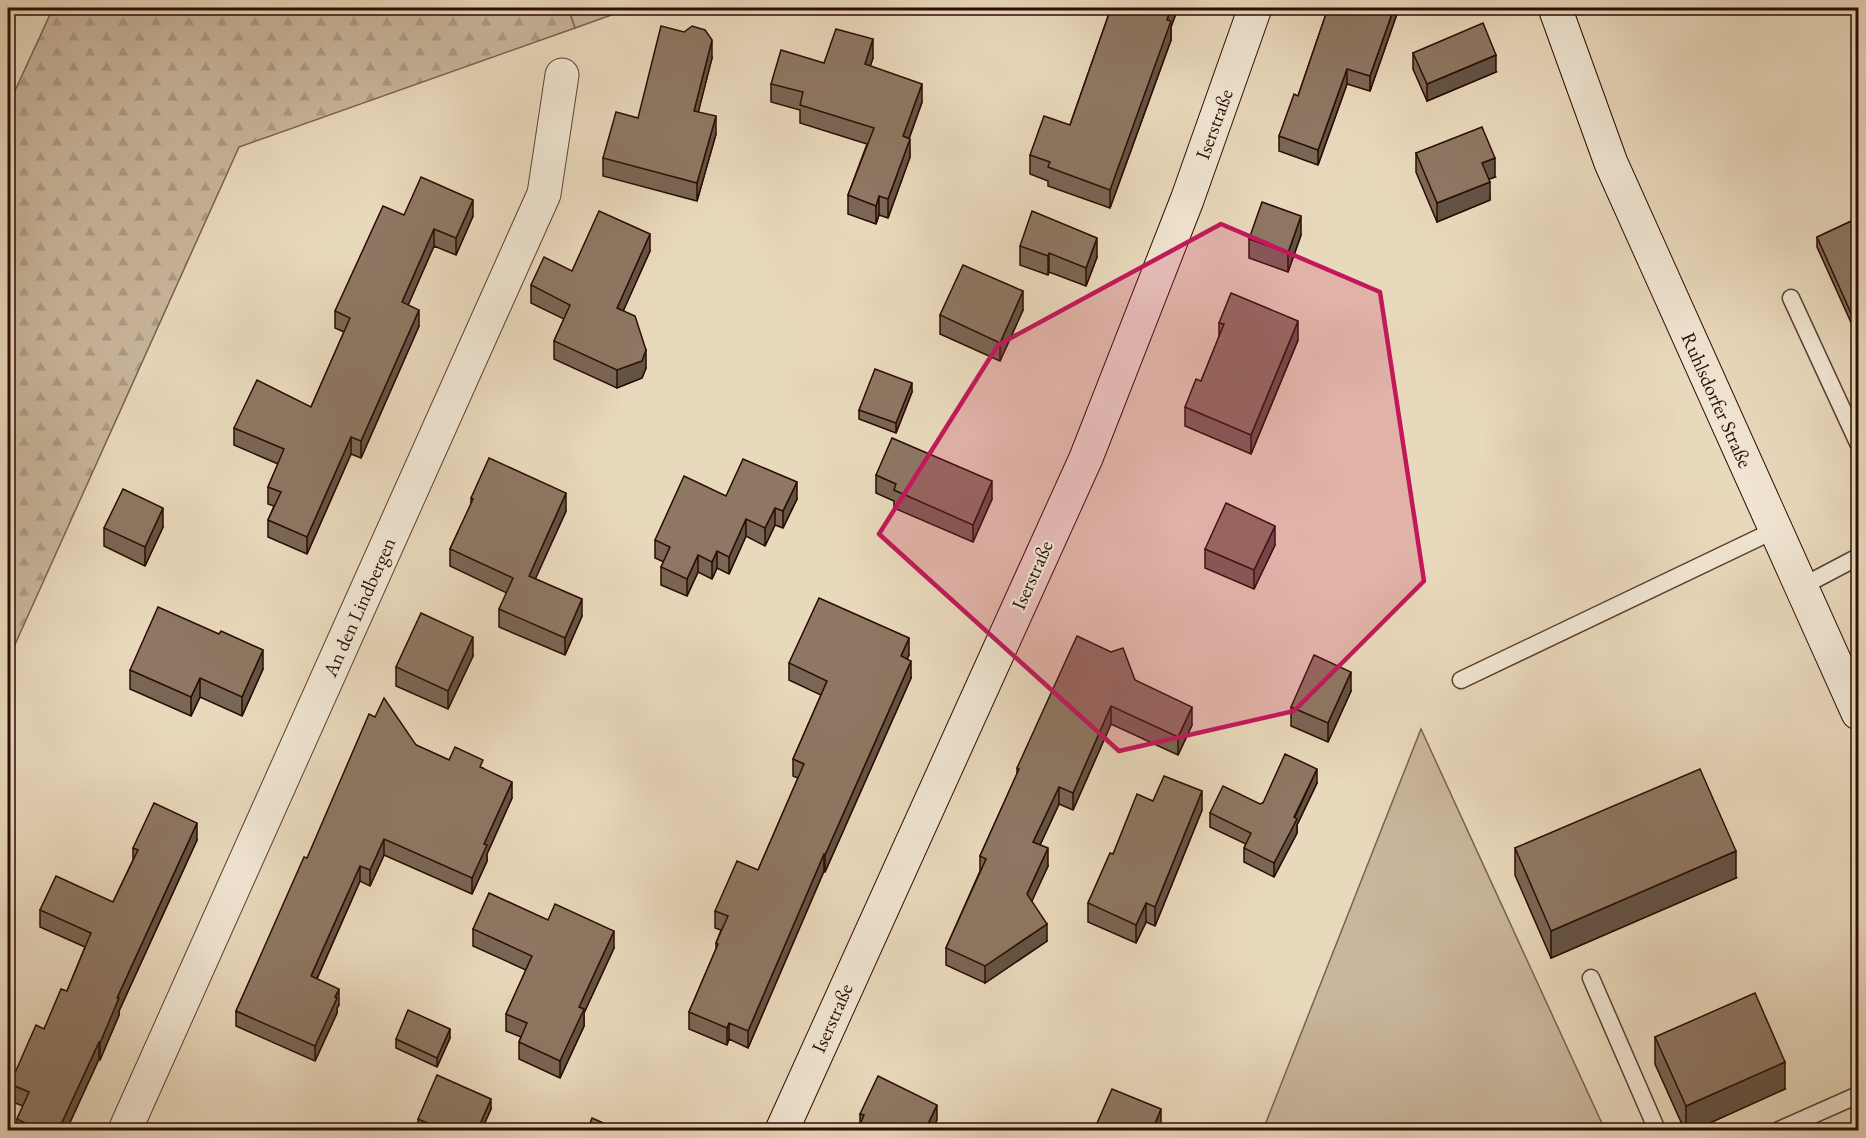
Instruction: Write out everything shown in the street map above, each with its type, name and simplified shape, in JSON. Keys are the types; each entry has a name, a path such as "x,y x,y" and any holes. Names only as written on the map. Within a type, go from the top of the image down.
{"street":[{"name":"Iserstraße","path":"782,1131 1086,458 1187,200 1256,8"},
{"name":"Ruhlsdorfer Straße","path":"1555,8 1611,163 1858,712"},
{"name":"An den Lindbergen","path":"125,1131 544,194 562,75"}],"lane":[{"path":"1791,298 1858,443"},
{"path":"1461,680 1775,530"},
{"path":"1801,587 1858,557"},
{"path":"1591,978 1657,1131"},
{"path":"1779,1131 1858,1095"}],"highlighted area":[{"path":"1221,224 1380,292 1424,581 1294,711 1119,751 879,534 998,345"}],"green space":[{"path":"53,8 568,8 575,28 239,147 8,660 8,106"},
{"path":"568,8 631,8 575,28"},
{"path":"1421,729 1605,1130 1263,1130"}],"building":[{"path":"1111,8 1171,8 1167,20 1171,21 1110,190 1048,167 1050,162 1030,155 1044,116 1070,125"},
{"path":"1328,8 1394,8 1370,76 1347,69 1318,150 1279,136 1294,94 1298,96"},
{"path":"1483,23 1496,55 1427,84 1413,53"},
{"path":"661,26 684,32 692,26 705,30 712,40 694,111 716,116 697,183 603,158 616,112 638,118"},
{"path":"836,29 873,39 865,64 922,84 903,136 910,139 888,199 879,196 876,206 848,195 874,128 800,105 803,92 771,84 781,50 824,63"},
{"path":"1482,127 1495,158 1482,163 1490,182 1437,203 1416,153"},
{"path":"421,177 473,200 456,238 434,229 402,302 419,310 361,441 351,437 307,537 268,520 281,492 268,487 284,449 234,428 257,380 311,407 350,318 335,311 383,206 404,215"},
{"path":"1262,202 1301,216 1288,253 1249,239"},
{"path":"599,211 650,234 617,308 635,316 646,350 642,361 617,370 554,341 570,305 531,285 544,257 572,271"},
{"path":"1032,211 1097,238 1086,268 1049,253 1048,256 1020,246"},
{"path":"1858,218 1858,329 1817,237"},
{"path":"963,265 1023,291 1000,343 940,315"},
{"path":"1231,293 1298,321 1251,435 1185,407 1196,379 1201,381 1224,324 1219,323"},
{"path":"875,369 912,383 896,423 859,410"},
{"path":"892,438 992,481 973,525 894,490 896,484 876,475"},
{"path":"489,458 566,493 529,576 582,599 565,638 499,609 513,578 450,549"},
{"path":"743,459 797,482 783,511 775,508 765,528 746,519 729,557 717,551 712,562 698,555 687,579 661,567 670,547 655,540 684,476 726,496"},
{"path":"123,489 163,508 145,547 104,528"},
{"path":"1226,503 1275,526 1254,570 1205,549"},
{"path":"819,598 909,638 901,656 911,661 824,854 748,1031 729,1023 727,1028 689,1012 728,916 715,911 737,861 758,870 804,764 793,759 827,681 789,663"},
{"path":"158,607 219,634 221,631 263,650 242,697 200,678 191,697 130,670"},
{"path":"421,613 473,637 448,691 396,667"},
{"path":"1077,636 1111,652 1123,648 1135,680 1192,707 1178,737 1111,706 1073,793 1059,787 1033,842 1048,848 1027,894 1047,924 985,966 946,948 986,859 980,856"},
{"path":"1314,655 1351,672 1328,723 1291,707"},
{"path":"384,698 416,745 449,760 455,747 483,760 480,767 512,782 484,844 487,845 472,878 384,839 370,870 360,866 311,976 339,989 315,1046 236,1011 304,857 307,858 369,714 375,717"},
{"path":"1285,754 1317,769 1294,817 1297,819 1274,863 1244,848 1251,833 1210,813 1223,786 1260,804 1263,803"},
{"path":"1700,769 1736,851 1551,931 1515,848"},
{"path":"1164,776 1202,791 1155,907 1146,903 1136,925 1088,903 1110,853 1113,854 1137,794 1153,801"},
{"path":"154,803 197,823 117,998 119,998 100,1043 58,1131 41,1131 17,1119 29,1092 10,1084 36,1025 44,1029 61,989 67,991 91,933 40,910 56,876 113,902 138,850 133,848"},
{"path":"489,893 548,920 555,904 614,931 579,1007 584,1009 560,1061 519,1042 527,1023 506,1014 532,956 473,929"},
{"path":"1755,993 1785,1062 1686,1106 1655,1037"},
{"path":"408,1010 450,1029 437,1058 396,1039"},
{"path":"437,1075 491,1099 477,1131 446,1131 418,1119"},
{"path":"878,1076 937,1105 926,1128 930,1131 857,1131 864,1115 860,1114"},
{"path":"1112,1089 1161,1109 1152,1131 1094,1130"},
{"path":"592,1118 621,1131 587,1131"},
{"path":"636,1125 647,1131 622,1131"}]}
